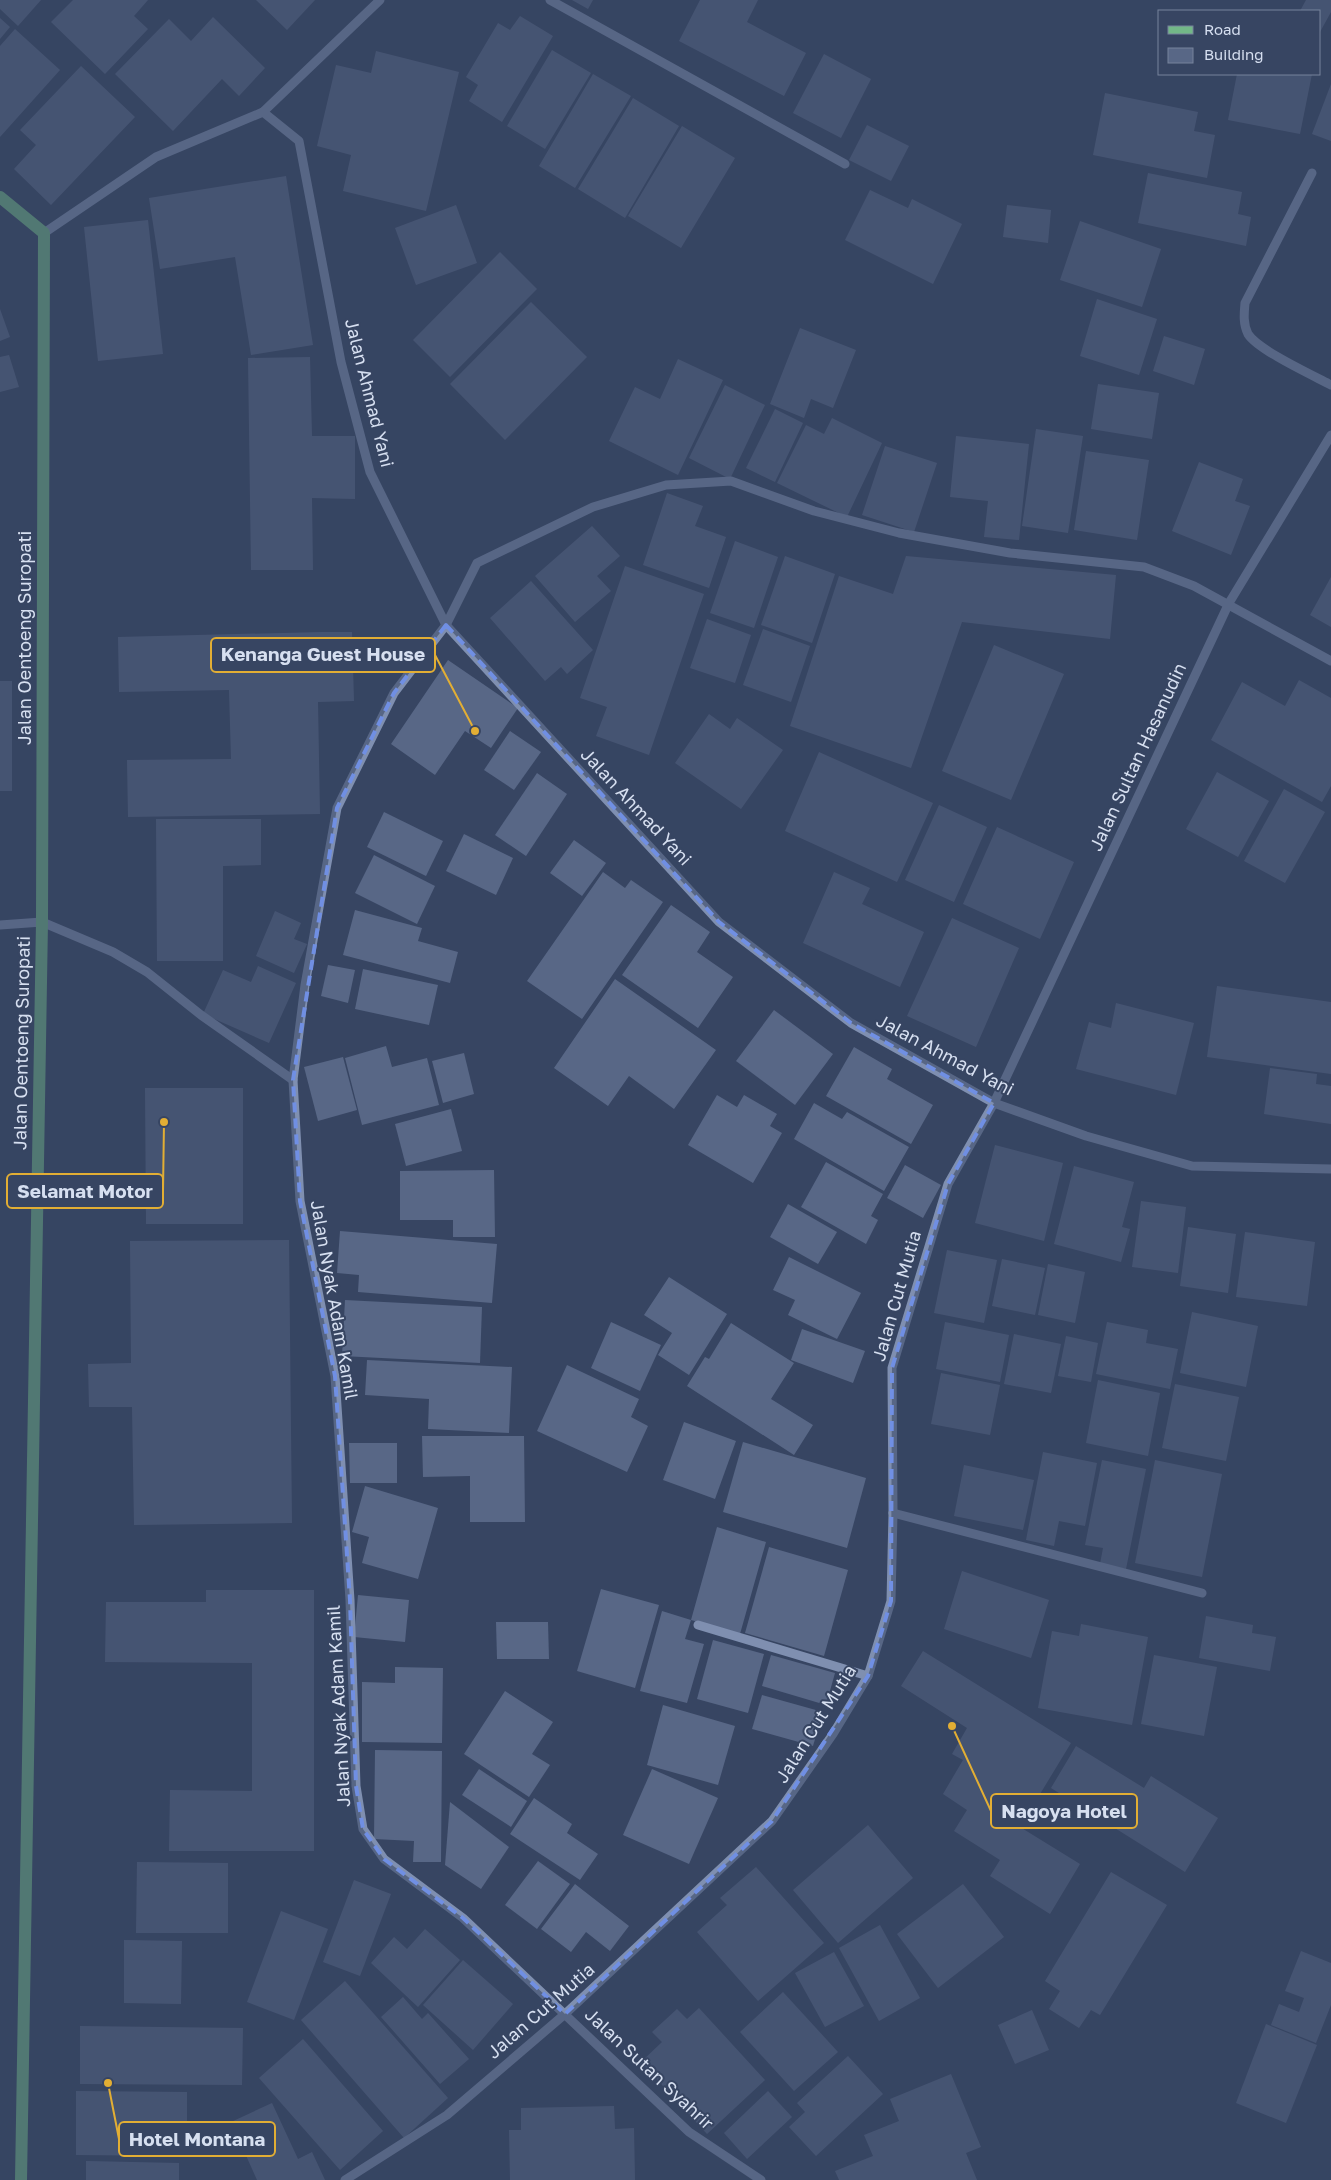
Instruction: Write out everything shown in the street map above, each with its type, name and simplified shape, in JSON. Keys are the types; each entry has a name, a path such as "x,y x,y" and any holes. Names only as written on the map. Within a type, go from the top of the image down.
{"main road":[{"path":"0,197 44,233"},
{"name":"Jalan Oentoeng Suropati","path":"21,2180 42,922 44,233"}],"street":[{"path":"44,233 156,157 263,112 380,0"},
{"path":"550,0 845,164"},
{"name":"Jalan Ahmad Yani","path":"263,112 299,141 341,362 370,472 446,625 719,922 852,1022 994,1103 1086,1136 1192,1166 1331,1169"},
{"path":"1312,174 1245,303 1243,319 1248,334 1259,345 1331,385"},
{"name":"Jalan Sultan Hasanudin","path":"994,1103 1229,603 1331,435"},
{"name":"Jalan Nyak Adam Kamil","path":"565,2014 463,1918 384,1859 363,1829 356,1786 350,1600 335,1376 300,1201 293,1080 305,985 337,808 394,693 446,625 477,563 593,507 666,484 731,481 814,511 899,534 1010,553 1144,567 1194,586 1229,603 1331,661"},
{"path":"0,925 42,922 113,952 147,972 201,1016 293,1080"},
{"name":"Jalan Cut Mutia","path":"345,2180 447,2115 565,2014 772,1821 833,1734 868,1676 891,1601 893,1513 892,1368 948,1184 994,1103"},
{"path":"893,1513 1202,1593"},
{"path":"698,1625 868,1676"},
{"name":"Jalan Sutan Syahrir","path":"565,2014 689,2132 761,2180"}],"highlighted area":[{"path":"446,625 719,922 851,1023 994,1103 948,1184 892,1368 891,1601 868,1676 772,1821 565,2014 463,1918 384,1859 363,1829 356,1786 350,1600 335,1376 300,1201 293,1080 337,808 394,693"}],"building":[{"path":"0,0 41,0 18,26 0,9"},
{"path":"73,0 148,0 134,16 148,29 105,74 51,22"},
{"path":"256,0 315,0 287,30"},
{"path":"572,0 593,0 588,9"},
{"path":"700,0 758,0 747,22 806,53 784,96 679,41"},
{"path":"1306,0 1331,0 1331,12 1321,30 1321,10 1301,10"},
{"path":"520,16 553,36 502,122 469,101 478,85 466,77 498,23 510,30"},
{"path":"213,17 265,68 239,96 222,79 173,131 115,74 169,19 191,41"},
{"path":"0,18 10,27 0,39"},
{"path":"15,29 60,70 0,137 0,46"},
{"path":"552,50 591,73 545,149 507,126"},
{"path":"376,51 459,72 426,211 343,191 351,155 317,146 336,65 371,73"},
{"path":"824,54 871,79 841,138 793,113"},
{"path":"81,66 135,117 51,205 14,169 36,145 20,130"},
{"path":"593,74 631,96 575,188 539,166"},
{"path":"1237,75 1312,75 1300,134 1228,120"},
{"path":"1331,84 1331,141 1312,134"},
{"path":"1105,93 1198,112 1194,131 1215,135 1207,178 1093,155"},
{"path":"633,98 679,126 625,218 578,189"},
{"path":"867,125 909,146 891,181 849,160"},
{"path":"682,126 735,158 681,248 628,216"},
{"path":"1148,173 1242,192 1238,214 1251,217 1246,246 1138,223"},
{"path":"286,176 313,345 251,355 235,257 160,269 149,198"},
{"path":"870,190 908,208 912,199 962,224 933,284 845,240"},
{"path":"456,205 477,263 416,285 395,228"},
{"path":"1007,205 1051,210 1048,243 1003,237"},
{"path":"148,220 163,354 98,361 84,227"},
{"path":"1080,221 1161,249 1142,307 1060,280"},
{"path":"500,252 537,289 450,377 413,340"},
{"path":"1097,299 1157,319 1139,375 1080,356"},
{"path":"531,302 587,357 505,440 450,384"},
{"path":"0,309 10,337 0,341"},
{"path":"800,328 856,350 833,408 811,399 804,418 770,404"},
{"path":"1164,336 1205,349 1194,385 1153,371"},
{"path":"9,355 19,387 0,392 0,357"},
{"path":"310,357 312,436 355,436 355,499 312,498 313,570 251,570 248,358"},
{"path":"678,359 723,380 678,475 609,441 635,387 660,399"},
{"path":"1098,384 1159,393 1152,439 1091,429"},
{"path":"725,385 765,405 730,479 689,458"},
{"path":"775,409 803,423 775,482 746,468"},
{"path":"832,418 882,443 847,517 777,483 806,425 824,434"},
{"path":"1036,429 1083,436 1068,533 1022,526"},
{"path":"956,436 1029,444 1019,540 984,537 988,501 950,497"},
{"path":"885,446 937,463 914,532 862,515"},
{"path":"1086,451 1149,460 1137,540 1074,530"},
{"path":"1199,462 1243,479 1235,501 1250,506 1231,555 1172,531"},
{"path":"667,493 703,506 695,526 726,537 709,588 643,565"},
{"path":"592,526 620,556 597,576 611,591 575,622 535,576"},
{"path":"735,541 778,557 754,628 710,613"},
{"path":"785,556 835,574 812,643 761,625"},
{"path":"906,556 1116,575 1110,639 962,622 911,768 790,726 839,576 893,594"},
{"path":"625,566 704,594 649,755 596,736 607,707 580,698"},
{"path":"1331,577 1331,627 1310,615"},
{"path":"531,581 593,650 567,674 561,667 545,681 490,618"},
{"path":"707,619 751,635 735,683 690,668"},
{"path":"763,629 810,646 791,702 743,685"},
{"path":"352,632 354,701 318,702 320,814 128,817 127,760 231,759 229,690 119,692 118,637"},
{"path":"994,645 1064,674 1011,800 942,771"},
{"path":"448,660 518,708 491,748 465,731 435,775 391,744"},
{"path":"1299,680 1331,698 1331,786 1322,802 1211,740 1242,682 1285,706"},
{"path":"0,681 12,681 12,791 0,791"},
{"path":"709,714 730,729 737,718 783,750 741,809 675,763"},
{"path":"510,731 541,752 514,790 484,770"},
{"path":"819,752 933,803 897,882 785,831"},
{"path":"1217,772 1269,801 1238,857 1186,829"},
{"path":"537,773 567,794 526,856 495,835"},
{"path":"1284,789 1325,812 1285,883 1244,861"},
{"path":"939,805 987,827 954,902 905,880"},
{"path":"384,812 443,841 426,876 367,847"},
{"path":"156,819 261,819 261,865 223,866 223,961 157,961"},
{"path":"997,827 1074,862 1040,939 963,904"},
{"path":"464,834 513,858 496,895 446,871"},
{"path":"574,840 606,863 582,896 550,873"},
{"path":"374,855 435,886 417,924 355,893"},
{"path":"603,872 625,888 631,880 663,902 582,1019 527,981"},
{"path":"834,872 870,888 862,904 924,932 900,987 803,943"},
{"path":"671,905 710,932 697,952 733,977 698,1028 622,975"},
{"path":"355,910 422,928 418,941 458,952 450,983 343,955"},
{"path":"275,911 301,923 294,939 307,944 294,973 256,956"},
{"path":"952,918 1019,948 976,1047 907,1016"},
{"path":"328,965 355,970 348,1003 321,996"},
{"path":"258,966 296,983 269,1043 203,1014 223,970 251,982"},
{"path":"363,969 438,985 429,1025 355,1009"},
{"path":"615,979 716,1050 674,1109 629,1076 608,1106 554,1068"},
{"path":"1217,986 1331,1002 1331,1074 1207,1057"},
{"path":"1116,1003 1194,1023 1176,1095 1076,1069 1089,1022 1111,1028"},
{"path":"774,1010 833,1054 795,1105 736,1061"},
{"path":"386,1046 392,1067 427,1058 439,1105 362,1125 345,1058"},
{"path":"854,1047 892,1069 887,1079 933,1105 911,1144 826,1096"},
{"path":"464,1053 474,1094 443,1103 432,1061"},
{"path":"343,1057 357,1110 318,1121 304,1067"},
{"path":"1270,1068 1317,1074 1316,1084 1331,1086 1331,1124 1264,1114"},
{"path":"145,1088 243,1088 243,1224 146,1224"},
{"path":"717,1095 737,1107 744,1095 777,1114 770,1126 782,1133 753,1183 688,1145"},
{"path":"814,1103 842,1119 847,1112 909,1147 884,1191 794,1139"},
{"path":"451,1109 462,1151 406,1166 395,1124"},
{"path":"995,1145 1063,1163 1044,1241 975,1223"},
{"path":"826,1162 883,1194 871,1216 878,1220 866,1244 801,1207"},
{"path":"905,1165 941,1185 923,1218 887,1198"},
{"path":"1074,1166 1134,1182 1122,1227 1130,1229 1121,1262 1054,1244"},
{"path":"494,1170 495,1237 453,1237 453,1220 400,1220 400,1171"},
{"path":"1141,1201 1186,1207 1178,1273 1132,1267"},
{"path":"788,1204 837,1232 818,1264 770,1237"},
{"path":"1188,1227 1236,1234 1228,1293 1180,1286"},
{"path":"340,1231 497,1244 492,1303 358,1292 359,1275 337,1273"},
{"path":"1245,1232 1315,1242 1307,1306 1236,1297"},
{"path":"289,1240 292,1523 134,1525 132,1407 89,1407 88,1364 131,1363 130,1241"},
{"path":"947,1250 997,1260 984,1323 934,1313"},
{"path":"789,1257 861,1293 837,1339 788,1315 795,1300 773,1290"},
{"path":"1002,1259 1045,1268 1035,1315 992,1306"},
{"path":"1048,1264 1085,1272 1075,1323 1038,1315"},
{"path":"669,1277 727,1314 689,1375 658,1355 672,1333 644,1315"},
{"path":"345,1300 482,1307 480,1363 342,1356"},
{"path":"1192,1312 1258,1326 1246,1387 1180,1373"},
{"path":"611,1322 661,1345 640,1391 591,1368"},
{"path":"945,1322 1009,1335 1000,1382 936,1369"},
{"path":"1107,1322 1148,1330 1146,1343 1178,1349 1170,1389 1096,1374"},
{"path":"731,1323 794,1363 771,1399 813,1425 794,1455 687,1386 705,1357 709,1359"},
{"path":"802,1329 865,1351 853,1383 791,1360"},
{"path":"1014,1334 1061,1344 1051,1393 1004,1384"},
{"path":"1066,1336 1098,1343 1091,1382 1058,1376"},
{"path":"367,1360 512,1367 509,1433 428,1429 429,1399 365,1395"},
{"path":"567,1365 639,1399 631,1417 648,1426 627,1472 537,1431"},
{"path":"941,1373 1000,1385 990,1435 931,1424"},
{"path":"1098,1380 1160,1393 1148,1456 1086,1443"},
{"path":"1175,1384 1239,1397 1226,1461 1162,1448"},
{"path":"684,1422 736,1441 715,1499 663,1480"},
{"path":"422,1436 524,1436 525,1522 470,1522 470,1476 423,1477"},
{"path":"743,1442 866,1478 847,1548 723,1512"},
{"path":"349,1443 397,1443 397,1483 350,1483"},
{"path":"1043,1452 1097,1463 1085,1526 1059,1521 1054,1546 1026,1540"},
{"path":"1102,1460 1146,1469 1126,1569 1100,1564 1103,1548 1085,1545"},
{"path":"1155,1460 1222,1474 1202,1577 1135,1563"},
{"path":"964,1465 1034,1480 1023,1530 954,1516"},
{"path":"365,1486 438,1508 418,1579 362,1563 369,1537 352,1532"},
{"path":"717,1527 766,1542 740,1634 691,1620"},
{"path":"769,1547 848,1570 824,1656 745,1633"},
{"path":"962,1571 1049,1600 1031,1658 944,1629"},
{"path":"601,1589 659,1605 635,1688 577,1671"},
{"path":"206,1590 314,1590 314,1851 169,1851 170,1790 252,1791 252,1663 105,1662 106,1602 206,1602"},
{"path":"358,1595 409,1600 405,1642 354,1637"},
{"path":"662,1611 691,1620 685,1639 704,1644 687,1703 640,1691"},
{"path":"1206,1616 1253,1625 1252,1633 1276,1637 1270,1671 1199,1658"},
{"path":"496,1622 548,1622 549,1659 497,1659"},
{"path":"1081,1624 1148,1637 1132,1725 1038,1708 1052,1631 1079,1636"},
{"path":"713,1640 764,1654 748,1713 697,1699"},
{"path":"923,1651 1071,1743 1020,1827 1080,1864 1050,1914 990,1876 1000,1860 954,1831 967,1810 943,1794 963,1760 952,1754 967,1728 901,1686"},
{"path":"771,1655 835,1673 826,1705 762,1686"},
{"path":"1154,1655 1217,1667 1204,1736 1141,1724"},
{"path":"395,1667 443,1668 442,1743 362,1742 362,1682 395,1683"},
{"path":"505,1691 553,1722 532,1754 550,1765 529,1797 464,1754"},
{"path":"762,1695 823,1712 813,1746 752,1729"},
{"path":"663,1705 735,1726 718,1785 647,1765"},
{"path":"1076,1746 1144,1788 1151,1776 1218,1818 1185,1872 1051,1788"},
{"path":"375,1750 442,1751 441,1862 413,1862 414,1841 374,1839"},
{"path":"479,1769 527,1801 511,1827 462,1795"},
{"path":"652,1769 718,1798 689,1864 623,1835"},
{"path":"534,1798 572,1824 567,1833 598,1854 580,1880 510,1834"},
{"path":"450,1802 509,1847 481,1889 445,1865"},
{"path":"868,1825 913,1878 838,1943 793,1890"},
{"path":"538,1861 570,1884 537,1929 505,1905"},
{"path":"137,1862 228,1863 228,1933 136,1933"},
{"path":"756,1867 824,1943 758,2001 697,1932 727,1905 720,1898"},
{"path":"1111,1872 1167,1905 1100,2015 1091,2010 1079,2028 1049,2009 1060,1991 1045,1981"},
{"path":"354,1880 391,1894 360,1976 323,1962"},
{"path":"575,1884 629,1926 610,1951 586,1932 571,1952 541,1929"},
{"path":"963,1884 1004,1937 938,1988 897,1934"},
{"path":"281,1911 328,1929 294,2020 247,2002"},
{"path":"880,1925 920,1998 879,2021 839,1948"},
{"path":"425,1929 460,1960 418,2007 371,1963 394,1937 407,1949"},
{"path":"124,1940 182,1941 181,2004 124,2003"},
{"path":"1301,1951 1331,1963 1331,2005 1316,2043 1271,2025 1279,2004 1299,2012 1304,1998 1285,1991"},
{"path":"834,1952 864,2006 825,2027 795,1973"},
{"path":"463,1960 513,2004 473,2050 423,2005"},
{"path":"345,1981 448,2098 404,2138 301,2020"},
{"path":"783,1992 838,2052 794,2091 740,2032"},
{"path":"403,1997 422,2019 428,2013 469,2059 440,2084 381,2017"},
{"path":"699,2008 765,2080 707,2134 641,2062 662,2042 652,2032 677,2009 687,2019"},
{"path":"1032,2010 1049,2050 1015,2064 998,2025"},
{"path":"1266,2024 1317,2045 1286,2123 1236,2103"},
{"path":"80,2026 243,2028 242,2085 80,2084"},
{"path":"303,2039 383,2131 340,2170 259,2078"},
{"path":"848,2056 883,2094 816,2156 789,2127 805,2112 797,2103"},
{"path":"951,2074 981,2147 966,2153 977,2180 839,2180 835,2171 873,2156 864,2135 899,2121 890,2099"},
{"path":"76,2091 187,2092 187,2156 76,2155"},
{"path":"768,2091 792,2117 747,2159 724,2133"},
{"path":"272,2103 298,2159 312,2152 325,2180 257,2180 231,2122"},
{"path":"614,2106 615,2129 634,2128 635,2180 510,2180 509,2130 521,2130 521,2108"},
{"path":"86,2161 179,2163 179,2180 86,2180"}],"place":[{"name":"Kenanga Guest House","path":"475,731"},
{"name":"Selamat Motor","path":"164,1122"},
{"name":"Nagoya Hotel","path":"952,1726"},
{"name":"Hotel Montana","path":"108,2083"}]}
